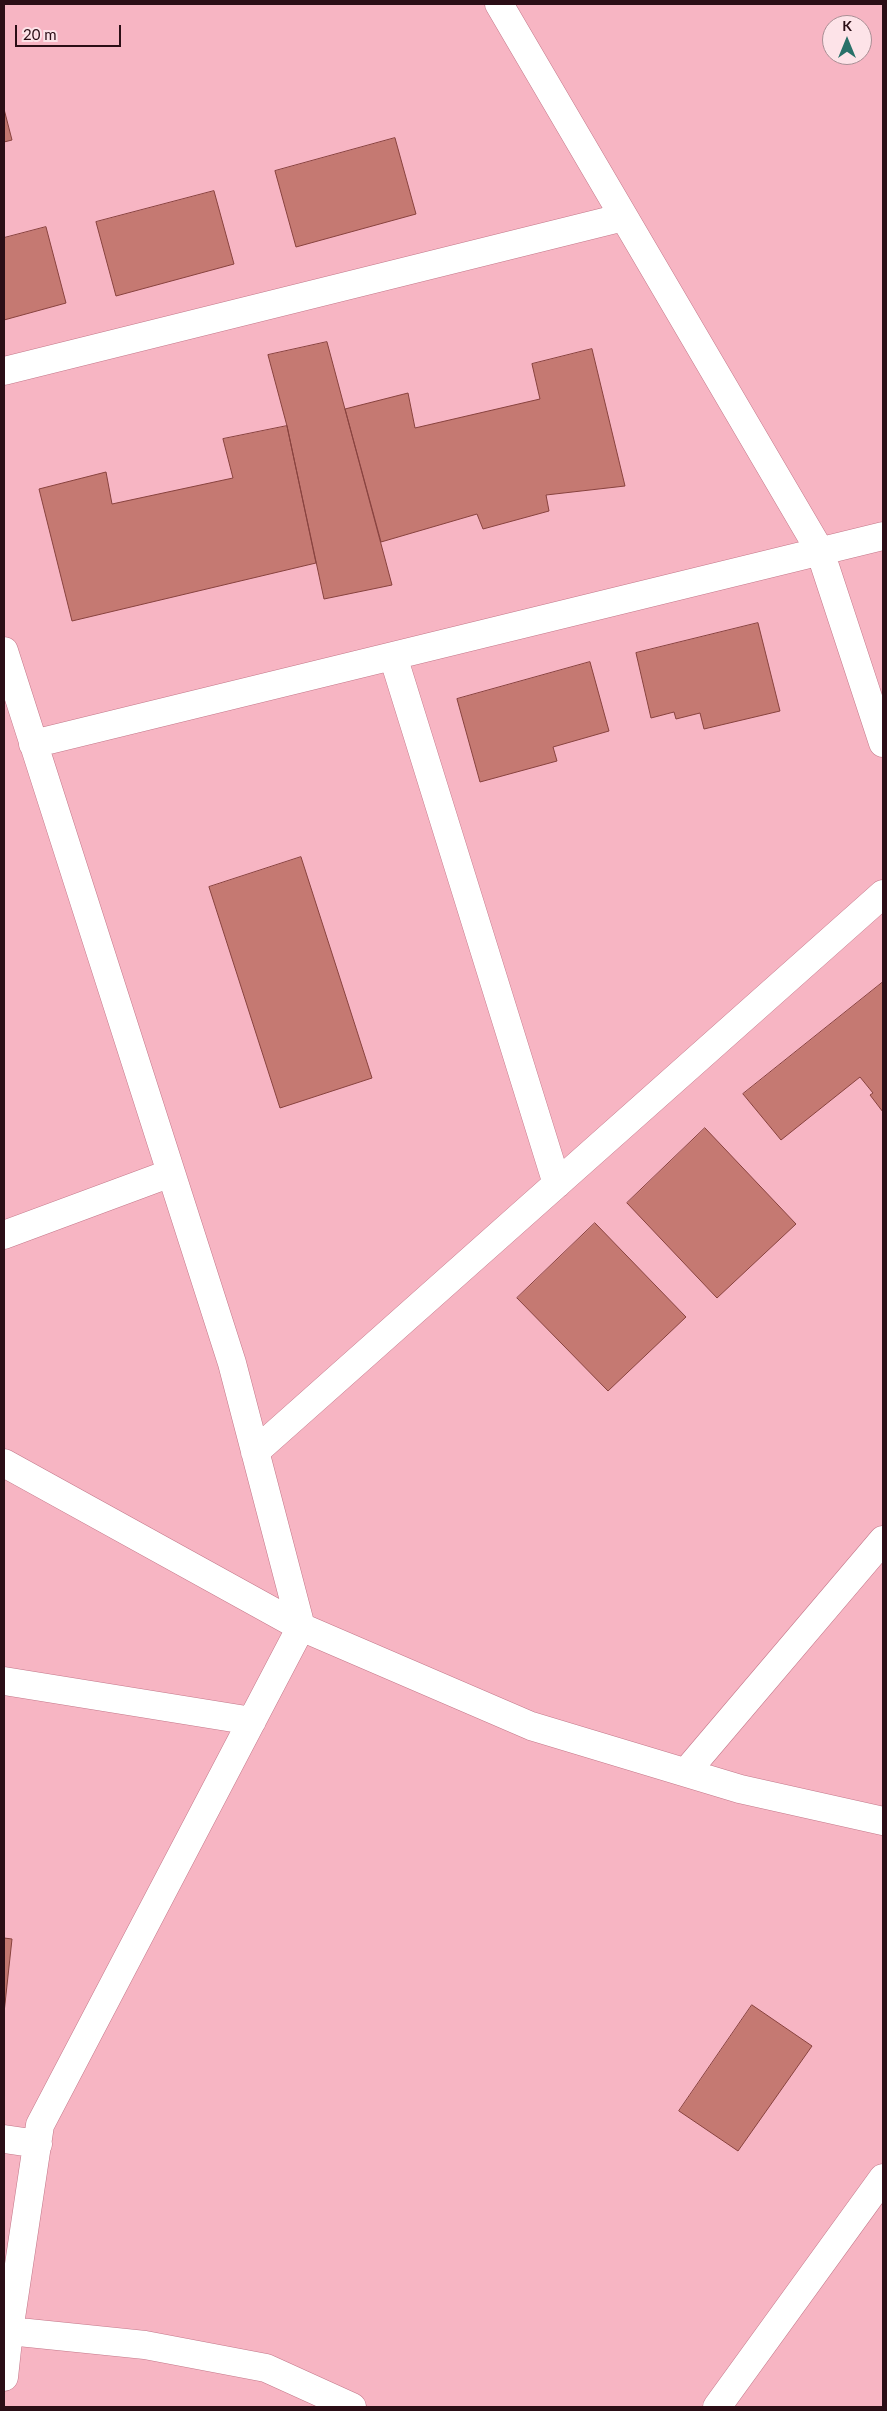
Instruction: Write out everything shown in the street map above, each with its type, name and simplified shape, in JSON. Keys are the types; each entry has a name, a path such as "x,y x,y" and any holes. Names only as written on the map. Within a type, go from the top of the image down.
{"street":[{"path":"499,4 820,551 883,743"},
{"path":"4,371 624,217"},
{"path":"33,744 883,536"},
{"path":"4,652 232,1363 301,1627 40,2125 9,2331 4,2377"},
{"path":"392,656 557,1184"},
{"path":"255,1452 883,894"},
{"path":"4,1235 171,1173"},
{"path":"4,1463 301,1627 532,1726 740,1789 883,1821"},
{"path":"686,1772 883,1540"},
{"path":"4,1680 252,1721"},
{"path":"4,2139 38,2144"},
{"path":"718,2407 883,2178"},
{"path":"9,2331 145,2345 266,2368 352,2407"}],"building":[{"path":"4,109 12,140 4,142"},
{"path":"395,138 416,214 296,247 275,171"},
{"path":"214,191 234,264 116,296 96,222"},
{"path":"46,227 66,303 4,320 4,238"},
{"path":"327,342 392,585 324,599 287,426 268,355"},
{"path":"592,349 625,486 546,495 549,511 483,529 477,514 381,542 345,409 408,393 415,428 540,399 532,364"},
{"path":"287,426 316,563 72,621 39,489 106,472 112,504 233,478 223,439"},
{"path":"758,623 780,711 704,729 700,713 676,719 674,712 651,718 636,653"},
{"path":"590,662 609,731 553,747 557,761 480,782 457,699"},
{"path":"301,857 372,1078 280,1108 209,887"},
{"path":"883,982 883,1112 870,1095 873,1093 860,1077 781,1140 743,1094"},
{"path":"705,1128 796,1224 717,1298 627,1203"},
{"path":"595,1223 686,1317 608,1391 517,1298"},
{"path":"4,1938 12,1939 4,2013"},
{"path":"752,2005 812,2046 738,2151 679,2111"}]}
